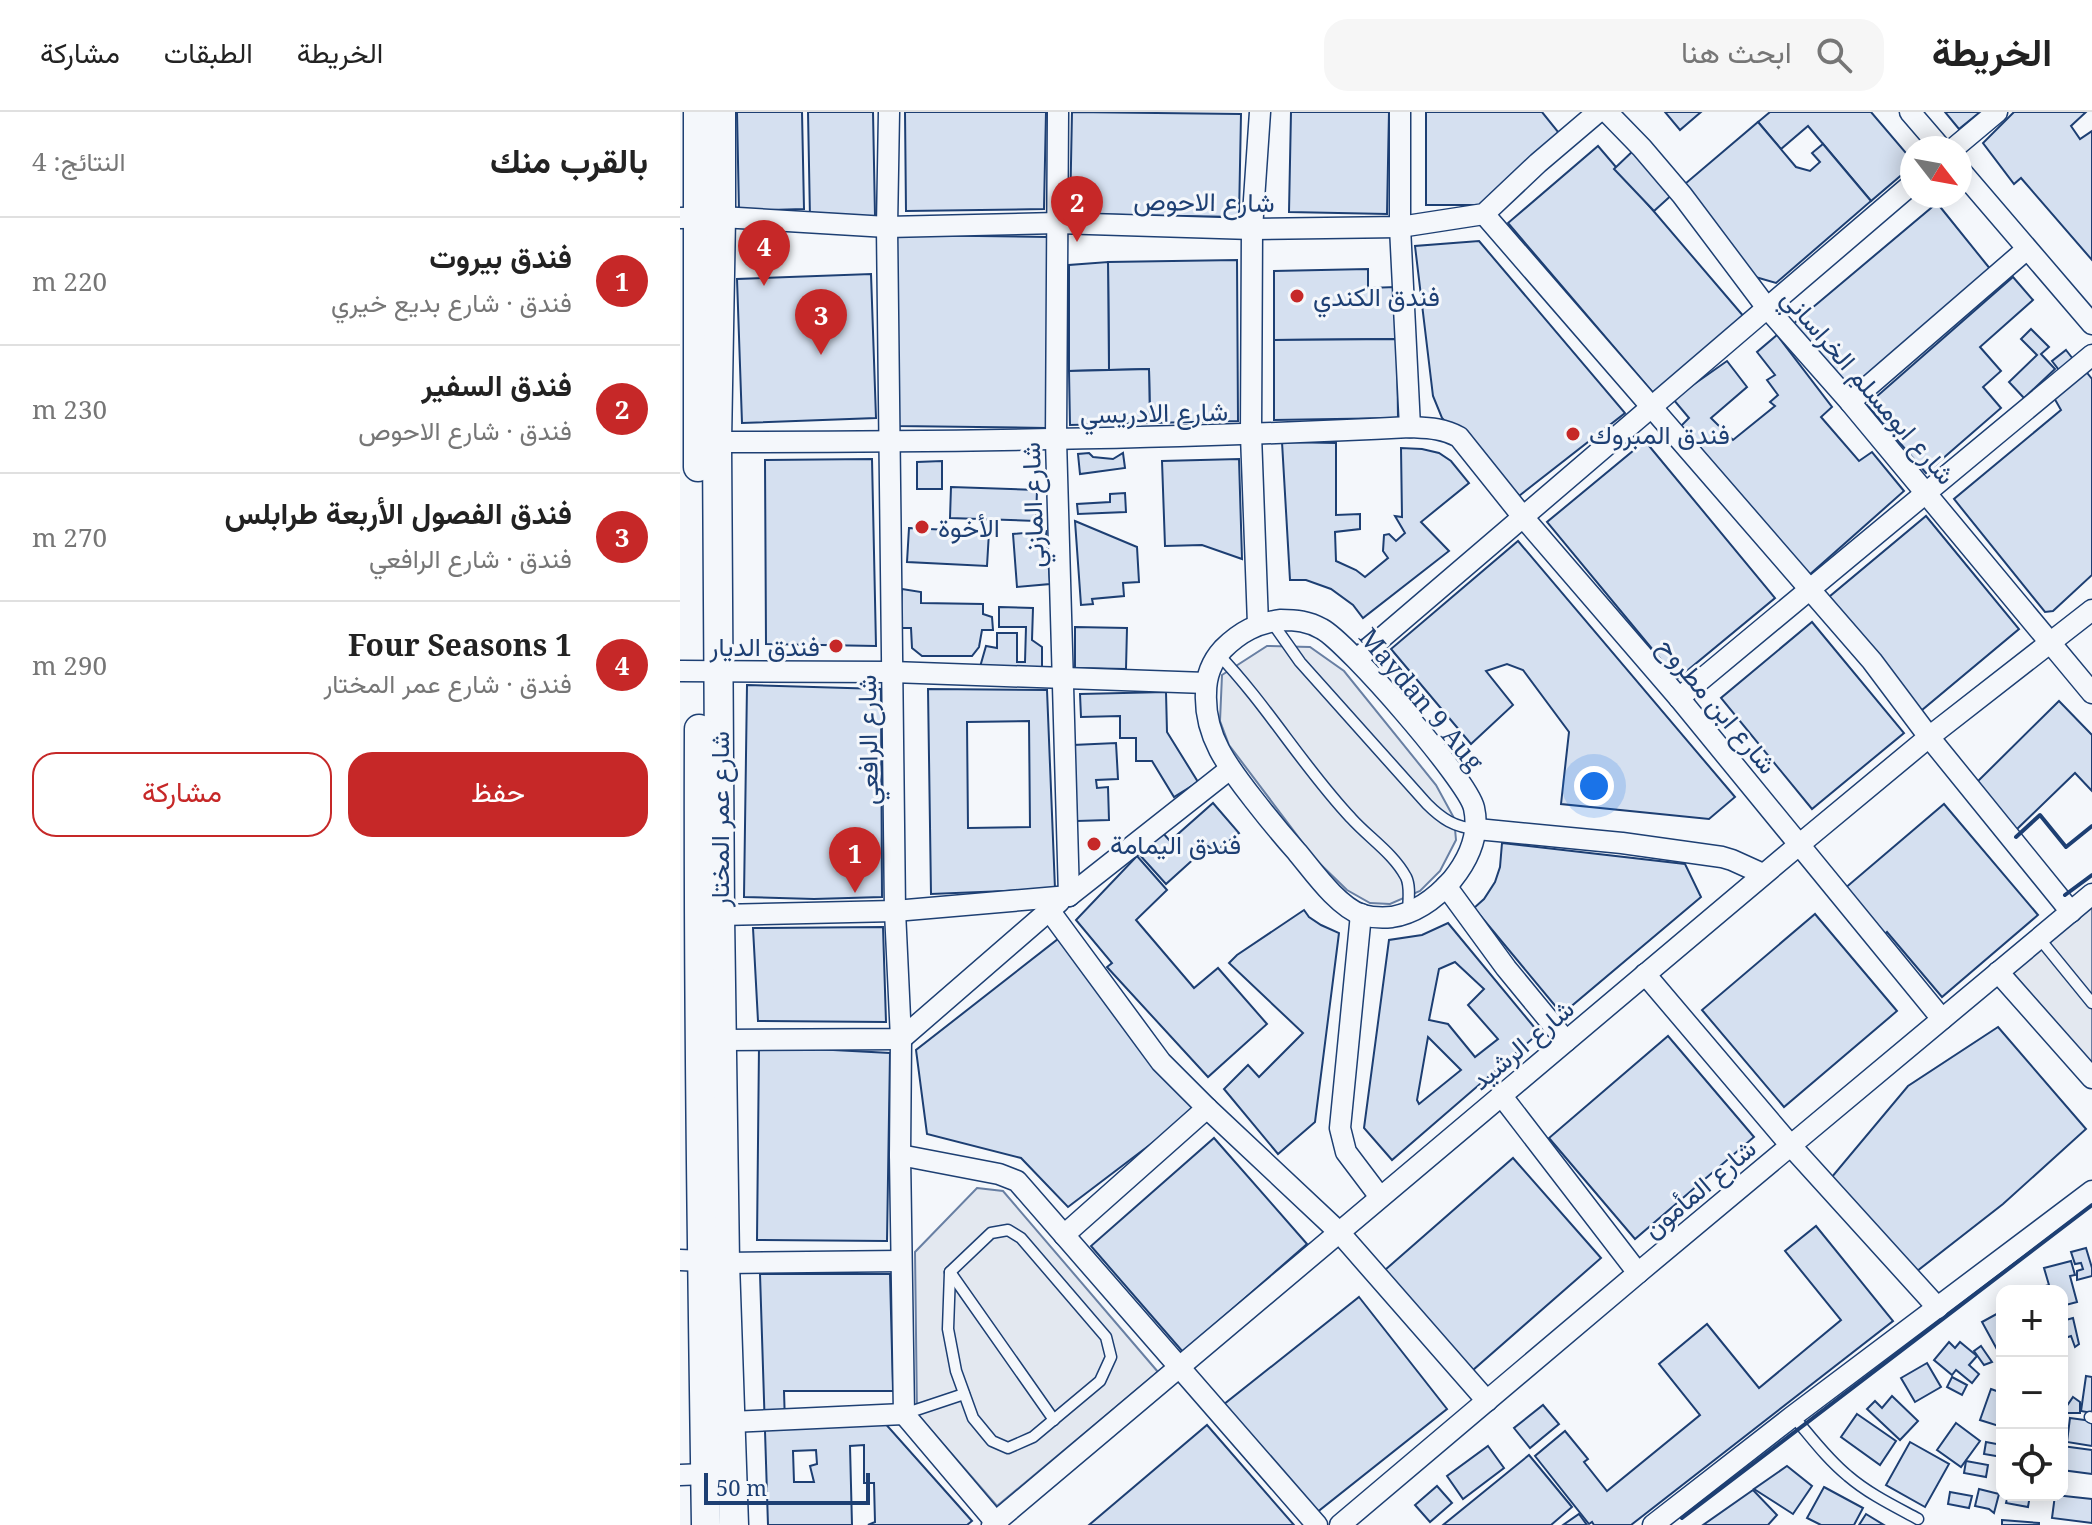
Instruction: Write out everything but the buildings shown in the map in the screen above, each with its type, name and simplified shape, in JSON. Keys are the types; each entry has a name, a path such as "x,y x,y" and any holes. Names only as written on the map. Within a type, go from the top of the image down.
{"main road":[{"name":"شارع عمر المختار","path":"698,112 699,911 690,1170 730,1422 734,1525"},
{"name":"شارع عمر المختار","path":"699,671 717,442 700,217 721,112"},
{"name":"شارع عمر المختار","path":"699,911 722,1040 703,1261 692,1474 706,1525"}],"street":[{"name":"شارع الرافعي","path":"889,112 887,227 892,672 895,911 901,1039 904,1414"},
{"name":"شارع المازني","path":"1058,112 1056,440 1067,896"},
{"path":"1260,112 1252,229 1251,435 1264,623 1240,635 1218,654 1206,683 1205,704 1211,736 1230,769 1328,888 1361,914 1388,918 1408,914 1425,905 1446,886 1468,855 1477,829 1622,843 1722,857 1763,874"},
{"path":"1400,112 1400,227 1410,427"},
{"path":"1598,112 1484,214 1872,661 1929,737 2071,912"},
{"name":"شارع ابومسلم الخراساني","path":"1607,112 1682,195 1767,308 1927,493 2092,693"},
{"path":"1910,112 1931,136"},
{"path":"1968,136 1997,112"},
{"path":"1972,184 2092,324"},
{"path":"1357,659 1900,194"},
{"name":"شارع الاحوص","path":"700,217 887,227 1057,223 1252,229 1400,227 1484,214"},
{"path":"1850,402 2027,249"},
{"path":"1679,698 2092,355"},
{"name":"شارع الادريسي","path":"717,442 1056,440 1410,427 1448,431"},
{"name":"شارع ابن مطروح","path":"1448,431 1459,437 1523,517 1679,698 1942,1019"},
{"name":"شارع الرشيد","path":"995,1524 1763,874 1929,737 2092,610"},
{"name":"Maydan 9 Aug","path":"1264,623 1305,621 1337,639 1454,773 1472,799 1477,829"},
{"path":"699,671 892,672 1206,683"},
{"path":"722,1040 901,1039 1049,910 1230,769"},
{"path":"1446,886 1506,968 1566,1041"},
{"name":"شارع المأمون","path":"1340,1525 2092,894"},
{"path":"699,911 895,911 1067,896"},
{"path":"1049,910 1161,1062 1339,1232 1487,1401"},
{"path":"1361,914 1340,1128 1346,1152 1380,1197"},
{"path":"1998,972 2092,1078"},
{"path":"1645,974 1791,1146 1938,1308"},
{"path":"1501,1095 1638,1273"},
{"path":"1064,1235 1207,1108"},
{"path":"900,1155 1008,1176 1017,1181 1317,1525"},
{"path":"1662,1519 1793,1416 2092,1191"},
{"path":"703,1261 901,1261"},
{"path":"730,1422 904,1414 995,1524"},
{"path":"1662,1519 1688,1525"}],"lane":[{"path":"1264,623 1443,820 1459,828 1477,829"},
{"path":"1218,654 1244,681 1286,740 1352,819 1397,862 1408,882 1408,914"},
{"path":"2039,938 2092,1003"},
{"path":"1008,1230 1021,1238 1106,1337 1111,1357 1100,1381 1033,1437 1008,1448 992,1441 973,1418 956,1371 948,1329 950,1272 991,1233 1008,1230"},
{"path":"950,1272 1054,1420"},
{"path":"904,1414 964,1394"},
{"path":"1793,1416 1828,1458 1849,1477 1880,1499 1918,1519"}],"shaded area":[{"path":"1267,646 1310,647 1344,671 1436,785 1454,818 1456,840 1440,871 1420,891 1390,904 1370,903 1347,890 1315,859 1229,745 1220,721 1222,675"},
{"path":"2092,903 2092,1064 2012,972"},
{"path":"977,1188 1003,1191 1158,1372 997,1506 917,1414 915,1252"}],"wall":[{"path":"2016,837 2040,815 2066,847 2092,826"},
{"path":"2065,895 2092,875"},
{"path":"1682,1518 2092,1205"}],"place":[{"name":"فندق السفير","path":"1077,242"},
{"name":"Four Seasons 1","path":"764,286"},
{"name":"فندق الكندي","path":"1297,296"},
{"name":"فندق الفصول الأربعة طرابلس","path":"821,355"},
{"name":"فندق المبروك","path":"1573,434"},
{"name":"الأخوة","path":"922,527"},
{"name":"فندق الديار","path":"836,646"},
{"name":"فندق اليمامة","path":"1094,844"},
{"name":"فندق بيروت","path":"855,893"}]}
